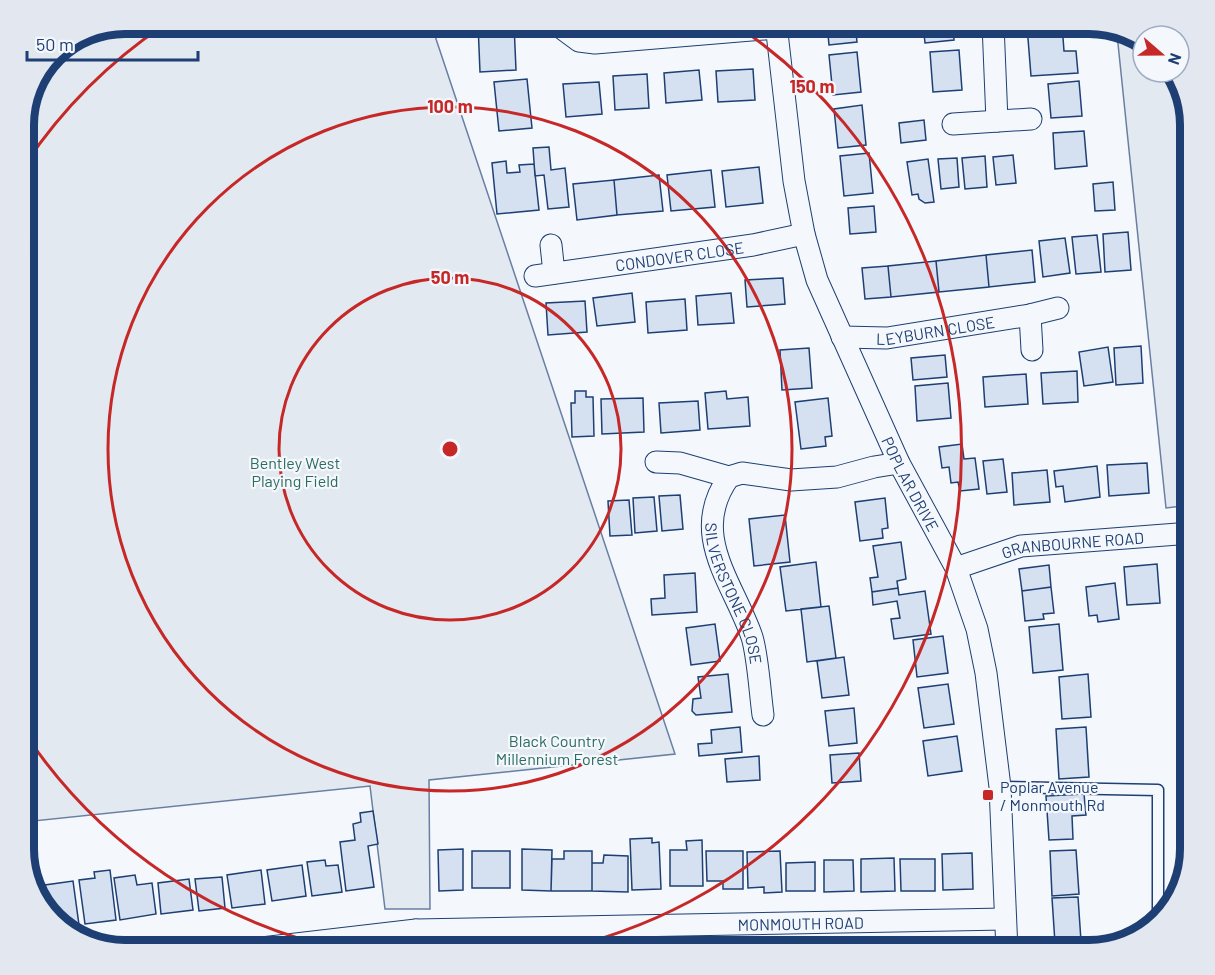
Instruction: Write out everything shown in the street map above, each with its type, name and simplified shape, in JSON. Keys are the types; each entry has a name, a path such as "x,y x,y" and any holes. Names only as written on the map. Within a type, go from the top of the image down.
{"street":[{"path":"570,34 579,41 595,43 691,34"},
{"name":"POPLAR DRIVE","path":"777,34 793,171 804,234 817,280 899,463 956,568 980,640 1000,788 1006,940"},
{"path":"993,34 997,121"},
{"path":"953,124 1031,119"},
{"name":"CONDOVER CLOSE","path":"551,245 545,275 753,245 804,234"},
{"name":"LEYBURN CLOSE","path":"842,337 887,338 1030,315 1058,308"},
{"path":"1030,315 1032,350"},
{"path":"656,462 680,463 729,477 742,473 791,480 837,477 874,466 899,463"},
{"name":"SILVERSTONE CLOSE","path":"729,477 719,491 713,512 712,534 722,569 752,638 763,715"},
{"name":"GRANBOURNE ROAD","path":"956,568 1021,546 1180,534"},
{"name":"MONMOUTH ROAD","path":"443,940 1005,919"}],"lane":[{"path":"1000,788 1158,790 1158,910"}],"green space":[{"name":"Bentley West Playing Field","path":"125,34 434,34 675,754 429,780 430,909 385,909 370,786 35,821 35,119 44,85 53,70 65,57 90,41"},
{"path":"1117,39 1131,45 1131,84 1170,84 1179,107 1180,506 1166,508"}],"building":[{"path":"478,34 514,34 516,70 480,72"},
{"path":"828,34 856,34 857,42 829,45"},
{"path":"924,34 954,34 954,40 925,43"},
{"path":"1028,34 1063,34 1064,51 1076,51 1078,73 1031,76"},
{"path":"959,50 962,90 933,92 930,52"},
{"path":"857,52 861,92 833,95 829,55"},
{"path":"753,69 755,100 718,102 716,71"},
{"path":"699,70 702,100 666,103 664,73"},
{"path":"647,74 649,108 615,110 613,76"},
{"path":"527,79 532,128 499,131 494,82"},
{"path":"1079,81 1082,116 1051,118 1048,84"},
{"path":"599,82 602,114 566,117 563,84"},
{"path":"862,105 866,145 838,148 834,109"},
{"path":"924,120 926,140 901,143 899,123"},
{"path":"1084,131 1087,166 1055,169 1053,133"},
{"path":"549,147 551,170 565,168 569,207 548,209 544,175 535,176 533,148"},
{"path":"869,153 873,193 844,196 840,156"},
{"path":"1013,155 1016,183 996,185 993,157"},
{"path":"985,156 987,187 965,189 962,158"},
{"path":"957,158 959,187 941,189 938,159"},
{"path":"928,159 934,202 925,203 919,199 918,194 912,195 907,162"},
{"path":"506,161 507,173 520,172 519,165 534,164 539,210 497,214 492,163"},
{"path":"759,167 763,203 726,207 722,171"},
{"path":"711,170 715,207 671,211 667,175"},
{"path":"659,175 663,211 617,215 614,180"},
{"path":"614,180 617,215 577,220 573,184"},
{"path":"1113,182 1115,210 1095,211 1093,184"},
{"path":"874,206 876,232 850,234 848,208"},
{"path":"1128,232 1131,270 1105,272 1103,234"},
{"path":"1097,235 1101,272 1076,274 1072,237"},
{"path":"1065,238 1070,273 1043,277 1039,241"},
{"path":"1032,250 1035,282 989,287 986,255"},
{"path":"986,255 989,287 939,292 936,261"},
{"path":"936,261 939,292 891,297 888,266"},
{"path":"888,266 891,297 865,299 862,268"},
{"path":"783,278 785,304 747,307 745,280"},
{"path":"632,293 635,322 597,326 593,298"},
{"path":"731,293 734,323 698,325 696,296"},
{"path":"685,299 687,330 648,333 646,302"},
{"path":"585,301 587,332 548,335 546,303"},
{"path":"1141,346 1143,383 1116,385 1114,348"},
{"path":"1108,347 1113,382 1084,386 1079,352"},
{"path":"809,348 812,388 782,390 780,350"},
{"path":"945,355 947,377 913,380 911,358"},
{"path":"1077,371 1078,402 1043,404 1041,373"},
{"path":"1026,374 1028,404 985,407 983,377"},
{"path":"948,383 951,418 917,421 915,386"},
{"path":"575,391 586,391 586,397 593,397 594,436 572,437 571,403 575,403"},
{"path":"726,391 727,399 748,397 750,426 708,429 705,393"},
{"path":"643,398 644,432 602,434 601,399"},
{"path":"828,398 832,436 825,437 826,446 801,449 795,402"},
{"path":"698,401 700,430 661,433 659,403"},
{"path":"962,444 964,459 975,458 979,489 960,491 958,482 951,483 949,467 942,468 939,447"},
{"path":"1003,459 1007,492 987,494 983,461"},
{"path":"1147,463 1149,493 1109,496 1107,465"},
{"path":"1097,466 1100,497 1065,502 1063,486 1056,487 1054,471"},
{"path":"1047,470 1050,502 1014,505 1012,473"},
{"path":"680,495 683,529 662,531 659,496"},
{"path":"654,497 657,531 635,533 633,498"},
{"path":"885,498 888,528 882,529 883,538 860,541 855,502"},
{"path":"629,500 632,535 610,536 608,501"},
{"path":"785,515 790,562 754,566 749,519"},
{"path":"901,542 906,579 897,581 898,588 872,592 870,578 878,577 873,546"},
{"path":"816,562 821,607 786,611 780,567"},
{"path":"1157,564 1160,603 1127,605 1124,567"},
{"path":"1049,565 1051,587 1022,591 1019,569"},
{"path":"695,573 697,612 652,615 651,599 665,598 664,575"},
{"path":"1115,583 1119,619 1098,622 1097,615 1089,616 1086,587"},
{"path":"1051,587 1054,613 1043,614 1044,619 1025,621 1022,591"},
{"path":"898,588 899,595 925,591 931,634 894,639 891,619 900,618 897,601 873,605 872,592"},
{"path":"829,606 836,658 807,662 801,609"},
{"path":"715,624 720,661 691,665 686,628"},
{"path":"1059,624 1063,670 1033,673 1029,627"},
{"path":"943,636 948,673 917,677 913,640"},
{"path":"844,657 849,695 822,698 817,661"},
{"path":"728,674 732,712 696,715 692,711 693,699 701,698 698,677"},
{"path":"1088,674 1091,717 1062,719 1059,677"},
{"path":"948,684 954,724 924,728 918,688"},
{"path":"854,708 857,743 829,746 825,711"},
{"path":"740,727 742,752 699,756 698,744 712,743 711,730"},
{"path":"1086,727 1089,777 1059,779 1056,729"},
{"path":"957,736 962,771 928,776 923,741"},
{"path":"859,753 861,781 832,783 830,755"},
{"path":"759,756 760,780 727,782 725,759"},
{"path":"1084,794 1086,815 1072,816 1073,839 1049,840 1046,796"},
{"path":"373,811 378,844 368,846 374,887 346,891 340,842 355,840 353,824 361,822 360,813"},
{"path":"652,838 652,843 659,842 661,889 632,890 630,839"},
{"path":"702,840 703,886 670,886 670,850 687,850 686,841"},
{"path":"463,849 463,890 439,891 438,850"},
{"path":"522,849 552,850 551,891 522,890"},
{"path":"1076,850 1079,894 1052,896 1050,851"},
{"path":"472,851 510,851 510,888 472,888"},
{"path":"564,851 592,851 592,891 551,891 552,859 564,859"},
{"path":"706,851 743,851 743,889 723,889 723,881 707,881"},
{"path":"780,851 782,892 764,893 764,887 748,888 747,852"},
{"path":"972,853 973,889 943,890 942,854"},
{"path":"604,855 628,856 628,892 592,891 592,863 603,863"},
{"path":"894,858 895,891 861,892 861,859"},
{"path":"900,859 935,859 935,891 901,891"},
{"path":"325,860 326,866 338,865 342,892 312,896 307,862"},
{"path":"824,860 853,860 854,891 824,892"},
{"path":"815,862 815,891 786,891 786,863"},
{"path":"302,865 306,896 272,901 267,870"},
{"path":"110,870 116,920 85,924 79,880 95,878 94,872"},
{"path":"261,870 265,904 232,908 227,875"},
{"path":"135,875 137,885 152,883 156,914 120,920 114,878"},
{"path":"222,877 225,908 199,911 195,879"},
{"path":"189,879 193,910 161,914 158,883"},
{"path":"73,881 79,925 65,918 53,905 46,894 45,885"},
{"path":"1078,897 1081,940 1055,940 1052,898"}],"place":[{"name":"Poplar Avenue / Monmouth Rd","path":"988,795"}],"park label":[{"name":"Black Country Millennium Forest","path":"557,749"}]}
